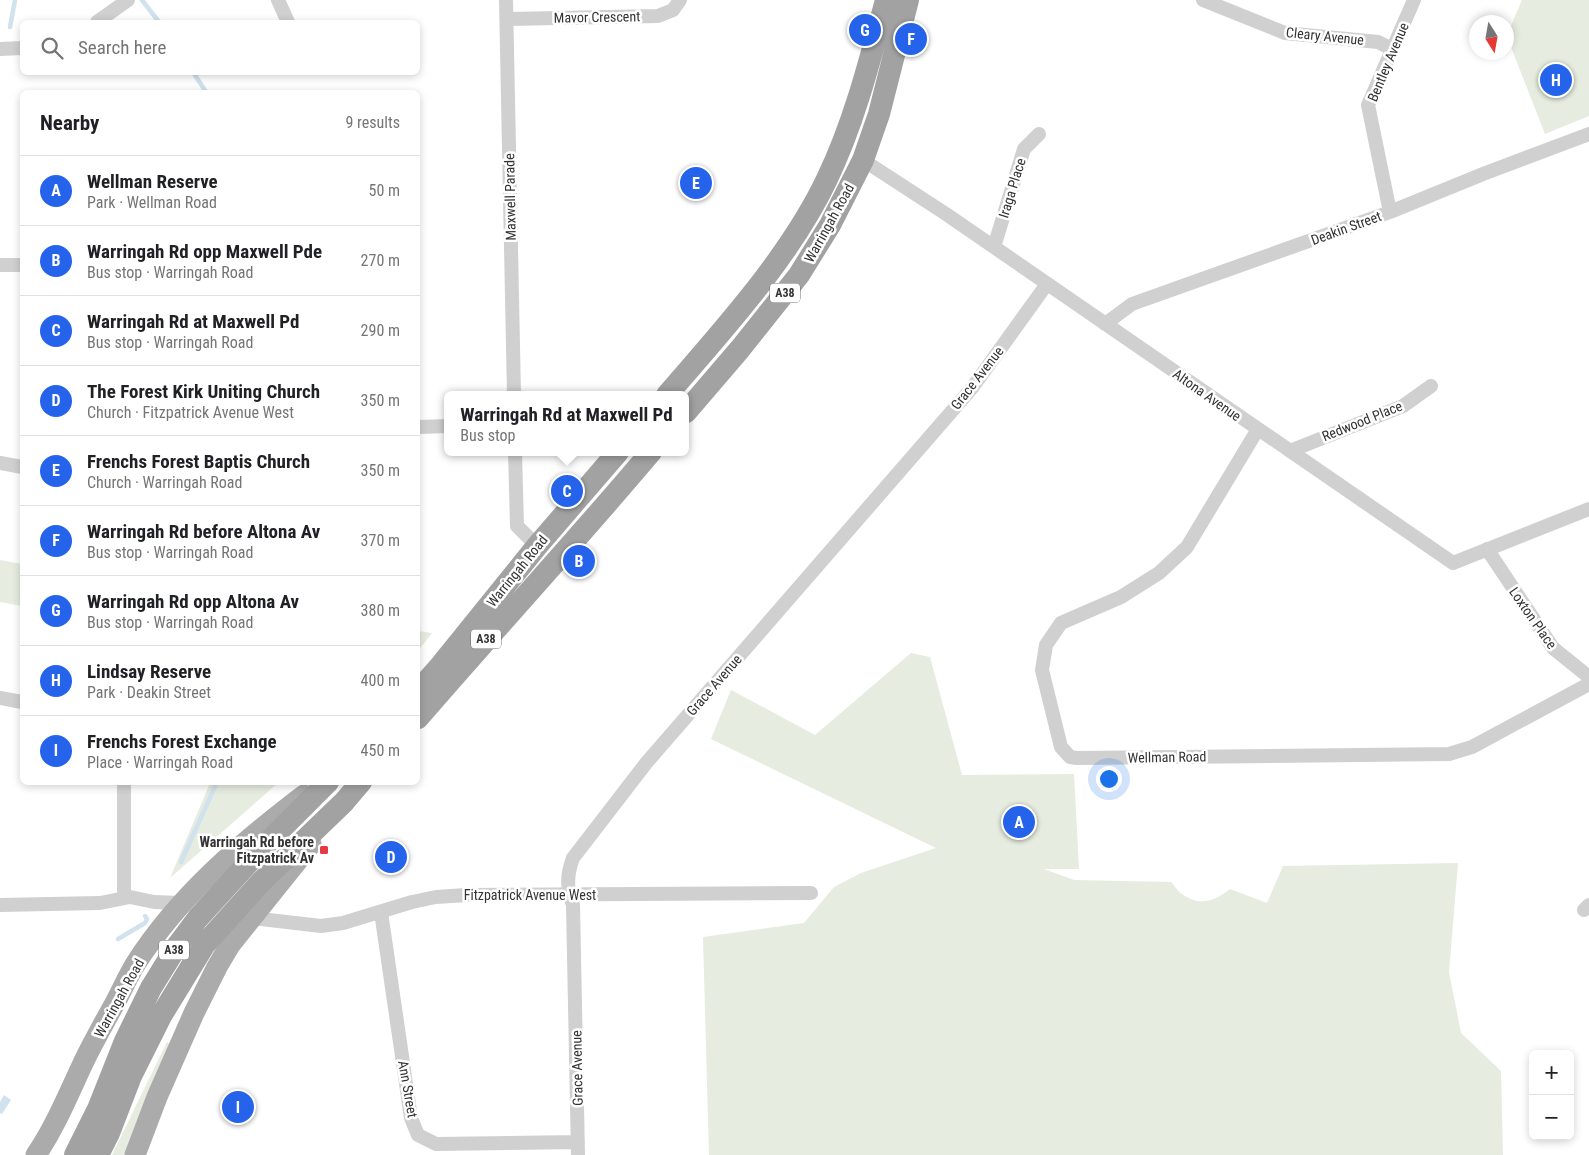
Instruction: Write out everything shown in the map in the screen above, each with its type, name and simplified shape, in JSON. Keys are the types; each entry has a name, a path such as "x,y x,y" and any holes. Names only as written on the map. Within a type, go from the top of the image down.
{"highway":[{"name":"Warringah Road","path":"670,391 729,322 780,254 813,205 827,179 842,142 868,67 886,0"},
{"name":"Warringah Road","path":"689,408 740,349 799,275 830,225 863,160 879,114 908,0"},
{"name":"Altona Avenue","path":"842,142 863,160"},
{"name":"Warringah Road","path":"420,689 537,546 615,456"},
{"name":"Warringah Road","path":"420,716 649,456"},
{"path":"537,546 557,562"},
{"name":"Warringah Road","path":"75,1155 98,1109 125,1041 151,988 177,946 198,918 262,848 325,785"},
{"name":"A38","path":"98,1155 109,1133 131,1076 157,1025 205,944 262,880 344,802 358,785"}],"main road":[{"name":"Warringah Road","path":"36,1155 47,1139 86,1057 136,964 180,903 250,839 316,785"},
{"name":"A38","path":"135,1155 157,1097 194,1013 230,945 344,802"}],"street":[{"path":"100,20 128,0"},
{"path":"278,0 287,20"},
{"name":"Maxwell Parade","path":"506,0 514,391"},
{"name":"Mavor Crescent","path":"507,19 658,16 673,10 680,0"},
{"name":"Cleary Avenue","path":"1203,0 1285,33 1378,42 1392,49"},
{"name":"Bentley Avenue","path":"1390,212 1368,105 1414,0"},
{"path":"0,49 20,48"},
{"name":"Iraga Place","path":"994,247 1024,149 1039,134"},
{"name":"Deakin Street","path":"1105,324 1132,304 1390,212 1482,174 1589,134"},
{"name":"Altona Avenue","path":"863,160 994,247 1452,563 1589,509"},
{"path":"0,265 20,265"},
{"name":"Grace Avenue","path":"578,1148 573,905 569,895 568,874 573,858 647,762 972,388 1047,284"},
{"name":"Redwood Place","path":"1290,451 1403,406 1431,386"},
{"path":"420,426 444,426"},
{"name":"Wellman Road","path":"1258,429 1188,547 1159,573 1121,597 1061,623 1046,644 1042,670 1061,747 1070,757 1449,754 1472,746 1589,684"},
{"path":"515,456 517,526 537,546"},
{"path":"0,463 20,468"},
{"name":"Loxton Place","path":"1487,550 1553,648 1589,677"},
{"path":"0,698 20,702"},
{"path":"124,785 127,898"},
{"name":"Fitzpatrick Avenue West","path":"252,918 321,926 343,923 412,902 436,897 811,893"},
{"path":"0,905 100,903 127,898 180,903"},
{"name":"Ann Street","path":"381,912 411,1118 418,1135 436,1144 578,1148"}],"shaded area":[{"path":"1522,0 1589,0 1589,116 1545,134 1514,55 1514,19"},
{"path":"0,560 20,564 20,606 0,602"},
{"path":"420,631 432,633 420,648"},
{"path":"911,653 930,657 962,775 1074,774 1079,869 1044,869 1074,880 1171,882 1181,893 1189,898 1201,901 1219,897 1230,889 1267,903 1283,866 1458,863 1449,972 1461,1033 1501,1071 1503,1155 709,1155 703,937 804,923 834,887 861,873 936,848 711,739 731,690 815,735"},
{"path":"209,785 276,785 170,878"},
{"path":"167,1042 173,1046 125,1155 112,1155"}],"water":[{"path":"4,1095 11,1100 2,1114 0,1113 0,1102"}],"waterway":[{"path":"10,27 15,0"},
{"path":"142,0 157,20"},
{"path":"195,75 205,90"},
{"path":"181,862 216,785"},
{"path":"118,939 145,923 147,919 145,916"}],"place":[{"name":"Warringah Rd opp Altona Av","path":"865,30"},
{"name":"Warringah Rd before Altona Av","path":"911,39"},
{"name":"Lindsay Reserve","path":"1556,80"},
{"name":"Frenchs Forest Baptis Church","path":"696,183"},
{"name":"Warringah Rd at Maxwell Pd","path":"567,491"},
{"name":"Warringah Rd opp Maxwell Pde","path":"579,561"},
{"name":"Wellman Reserve","path":"1019,822"},
{"name":"Warringah Rd before Fitzpatrick Av","path":"324,850"},
{"name":"The Forest Kirk Uniting Church","path":"391,857"},
{"name":"Frenchs Forest Exchange","path":"238,1107"}]}
